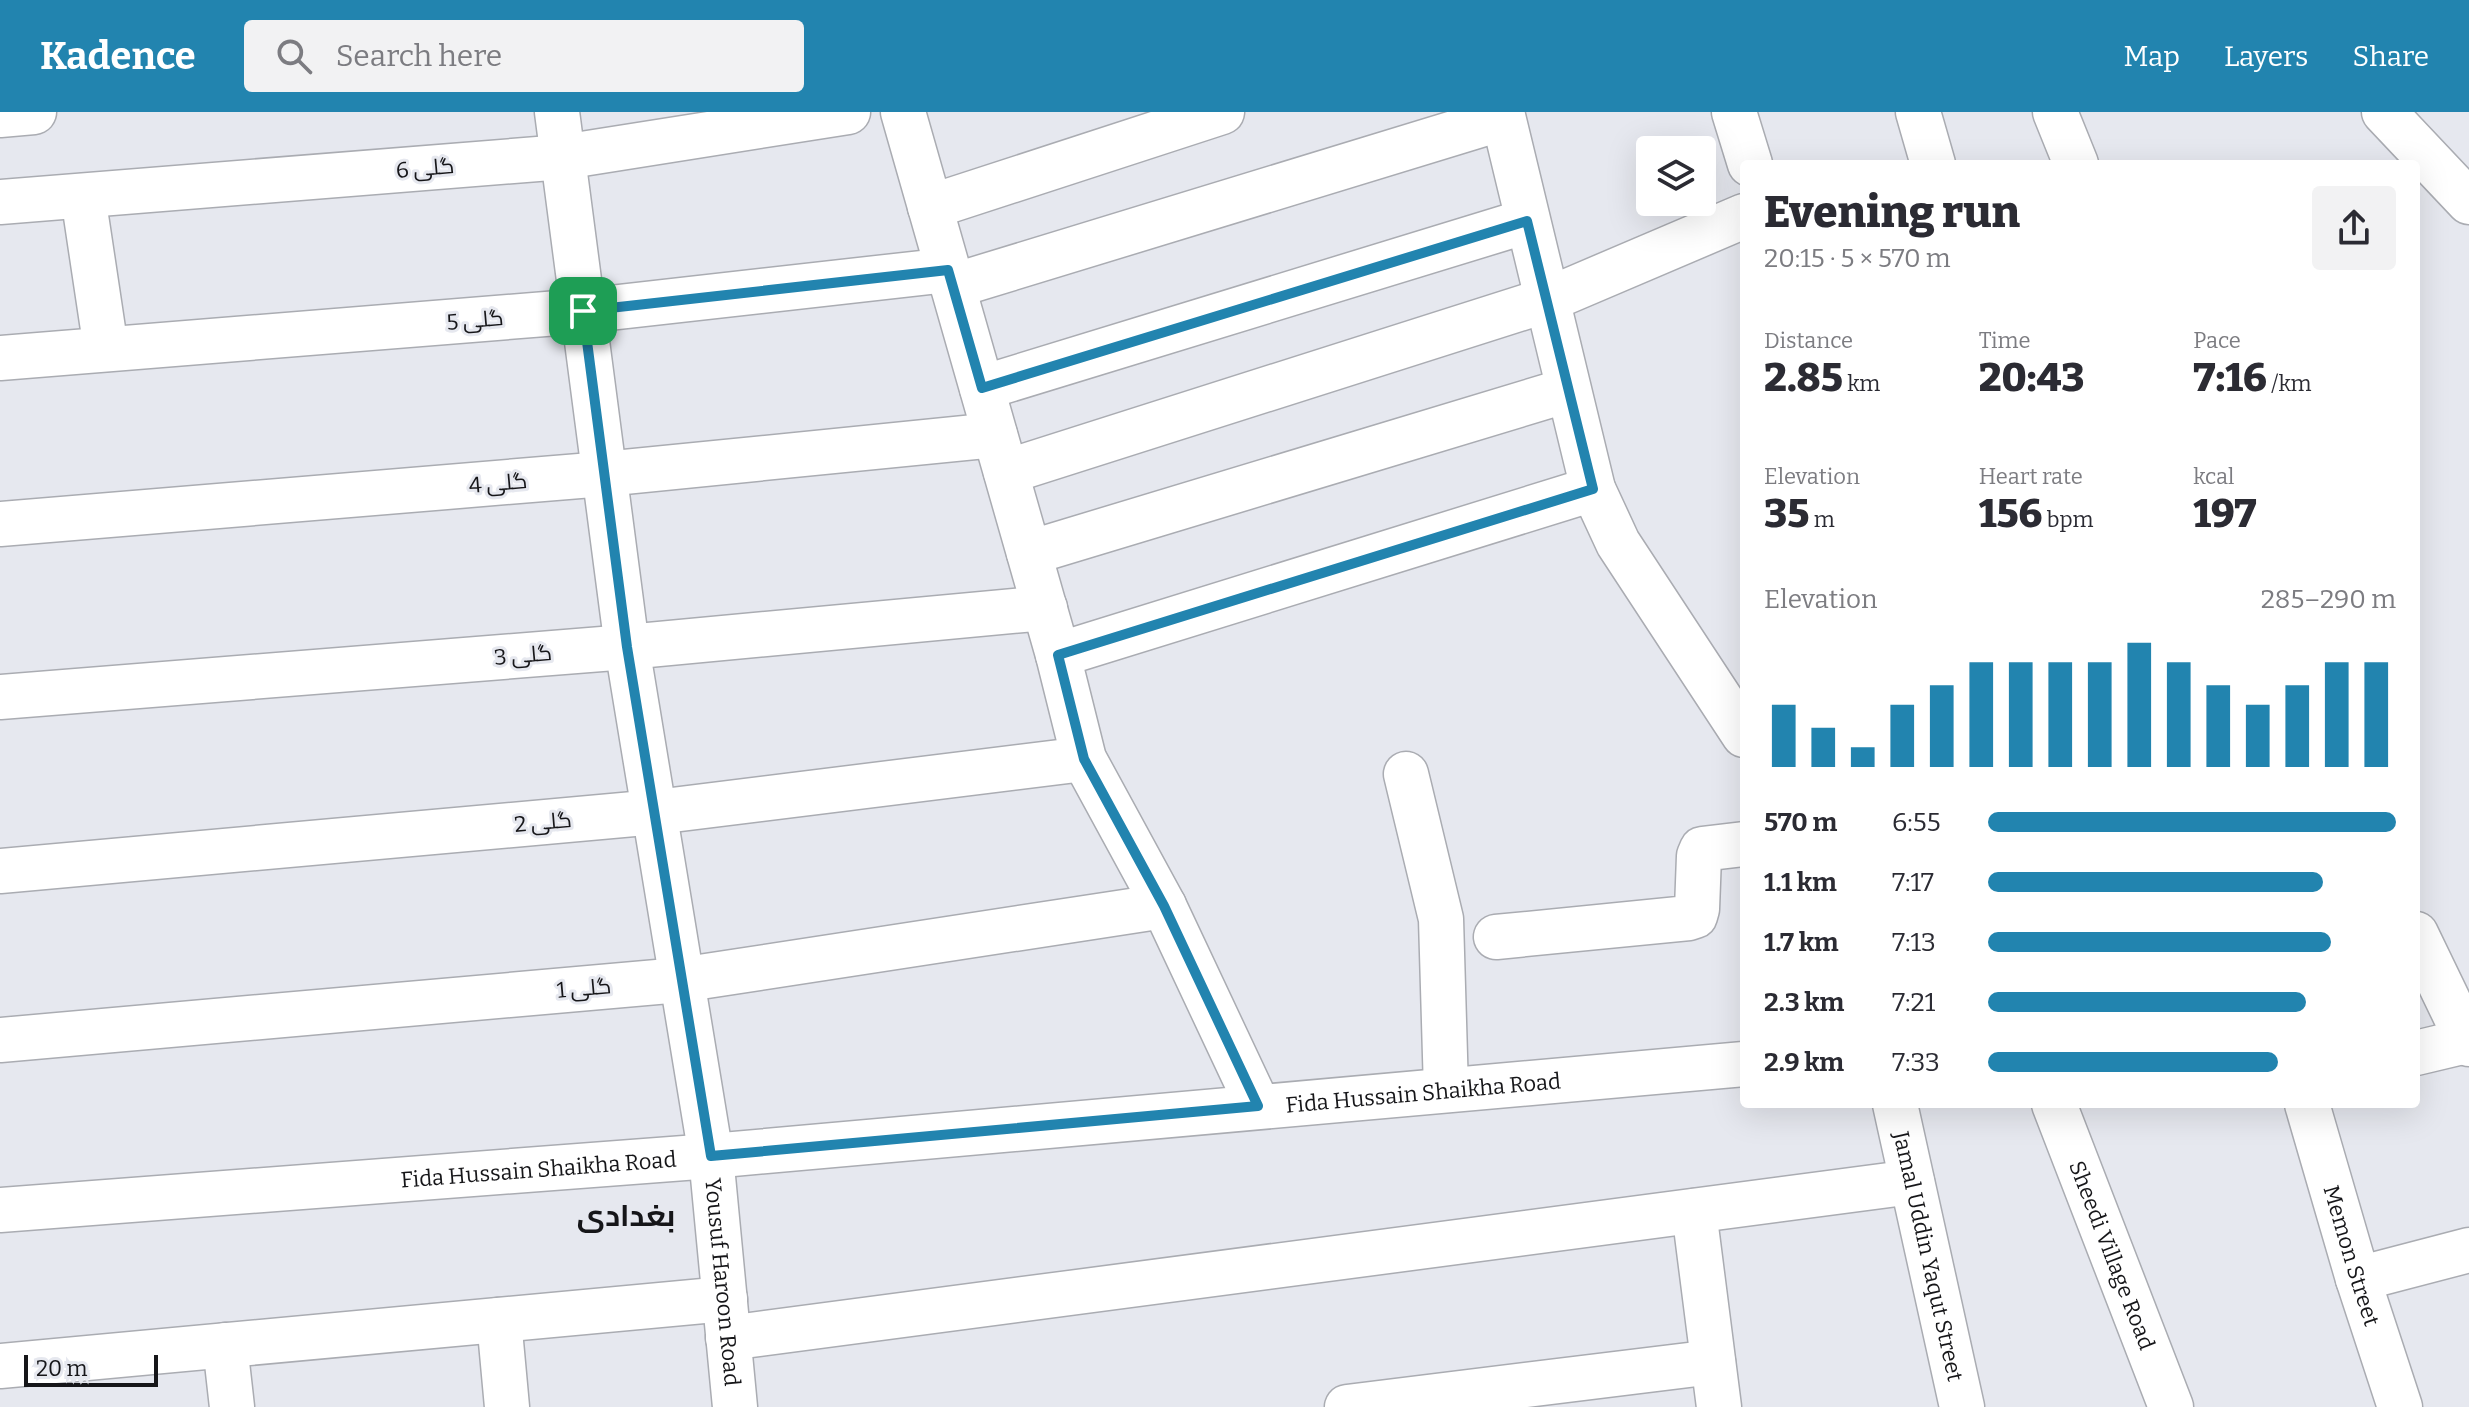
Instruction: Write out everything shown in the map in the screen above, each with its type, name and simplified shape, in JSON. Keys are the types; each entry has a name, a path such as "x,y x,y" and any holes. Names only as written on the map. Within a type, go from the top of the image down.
{"street":[{"path":"0,115 34,112"},
{"name":"Yousuf Haroon Road","path":"557,112 627,647 711,1156 735,1407"},
{"name":"گلی 6","path":"0,202 563,157 848,112"},
{"path":"903,112 1045,608 1084,759 1164,906 1258,1106"},
{"path":"930,207 1222,112"},
{"path":"1734,112 1749,160"},
{"path":"1918,112 1932,160"},
{"path":"2055,112 2074,160"},
{"path":"2384,112 2469,202"},
{"path":"1502,115 1593,489 1618,543 1740,729"},
{"name":"گلی 5","path":"0,358 950,278 1502,115"},
{"path":"83,196 106,349"},
{"name":"گلی 4","path":"0,524 604,474 1000,454 1547,300 1740,218"},
{"path":"982,388 1527,221"},
{"path":"1029,553 1568,390"},
{"path":"1058,655 1593,489"},
{"name":"گلی 3","path":"0,697 627,647 1045,608"},
{"name":"گلی 2","path":"0,871 656,812 1084,759"},
{"path":"1406,774 1441,919 1446,1090"},
{"path":"1496,937 1695,916 1702,849 1740,844"},
{"name":"گلی 1","path":"0,1040 680,980 1164,906"},
{"path":"2420,942 2468,1042 2420,1052"},
{"name":"Fida Hussain Shaikha Road","path":"0,1210 711,1156 1740,1064"},
{"name":"Jamal Uddin Yaqut Street","path":"1896,1108 1962,1407"},
{"name":"Sheedi Village Road","path":"2056,1108 2171,1407"},
{"name":"Memon Street","path":"2308,1108 2358,1279 2400,1407"},
{"path":"0,1366 499,1320 726,1318 1694,1211 1912,1182"},
{"path":"1694,1211 1719,1407"},
{"path":"2358,1279 2469,1250"},
{"path":"499,1320 507,1407"},
{"path":"225,1345 232,1407"},
{"path":"1347,1407 1432,1402 1713,1362"}],"district":[{"name":"بغدادی","path":"626,1216"}],"route":[{"path":"1527,221 1593,489 1058,655 1076,717 1084,759 1164,906 1258,1106 711,1156 627,647 583,311 948,270 982,388 1527,221"}]}
